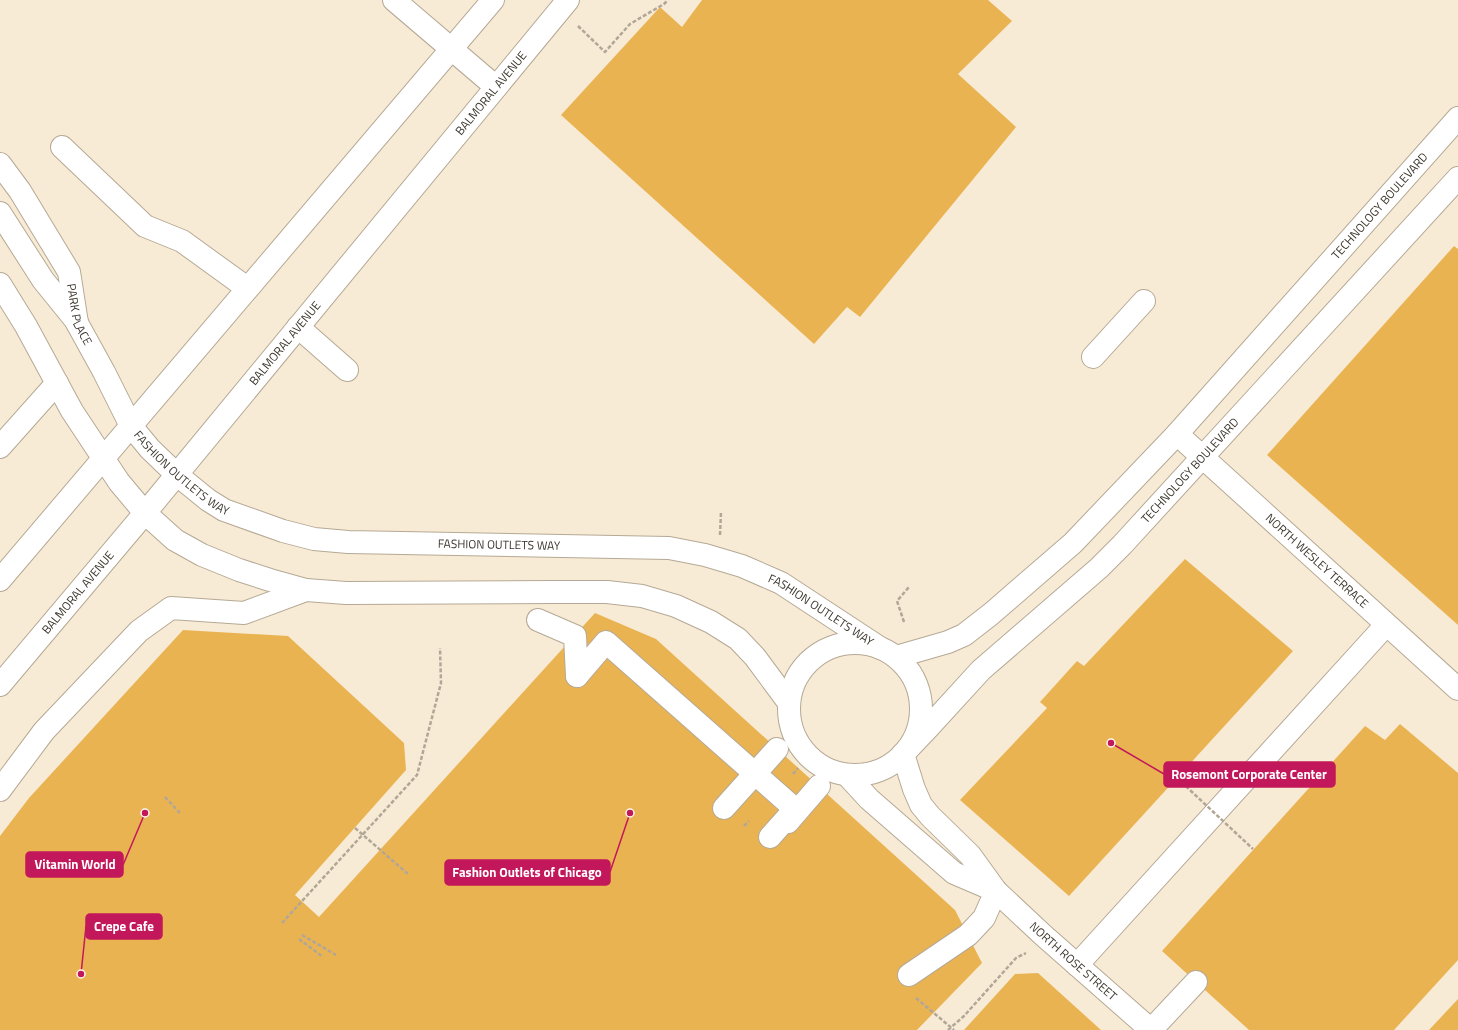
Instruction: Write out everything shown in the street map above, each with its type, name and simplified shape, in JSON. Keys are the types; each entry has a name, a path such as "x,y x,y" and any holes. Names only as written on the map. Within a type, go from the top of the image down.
{"street":[{"path":"394,0 496,87"},
{"path":"0,580 493,0"},
{"name":"BALMORAL AVENUE","path":"0,685 145,513 568,0"},
{"name":"TECHNOLOGY BOULEVARD","path":"888,653 953,640 964,635 1073,543 1177,434 1458,118"},
{"path":"62,147 145,226 182,241 247,288"},
{"name":"PARK PLACE","path":"0,164 20,191 69,272 77,323 131,426"},
{"name":"TECHNOLOGY BOULEVARD","path":"905,751 981,670 1099,568 1204,458 1458,178"},
{"path":"0,213 43,280 77,323"},
{"path":"0,284 26,326 58,383 72,412 119,482 145,513 175,540 202,555 239,570 306,590 346,593 606,592 642,596 676,606 711,622 738,639 755,657 789,703"},
{"path":"1093,357 1144,301"},
{"path":"298,327 347,370"},
{"path":"0,447 58,383"},
{"name":"FASHION OUTLETS WAY","path":"131,426 150,449 176,474 208,500 224,510 284,531 314,539 348,542 662,548 705,555 742,566 781,583 888,653"},
{"name":"NORTH WESLEY TERRACE","path":"1177,434 1458,689"},
{"path":"0,790 44,731 139,631 171,608 244,613 306,590"},
{"path":"538,620 574,636 577,676 606,642 795,809 768,841 818,786"},
{"path":"1077,965 1386,625"},
{"path":"860,643 888,653 910,672 918,691 921,711 917,730 905,751 887,767 868,774 847,775 820,765 803,750 792,731 789,717 789,703 794,683 805,666 821,653 840,645 860,643"},
{"path":"724,808 776,749"},
{"name":"NORTH ROSE STREET","path":"905,751 914,789 921,805 930,816 970,855 996,891 1043,935 1151,1030"},
{"name":"NORTH ROSE STREET","path":"847,775 869,799 954,873 996,891"},
{"path":"1151,1030 1196,982"}],"path":[{"path":"574,22 605,52 630,24 664,4 668,0"},
{"path":"720,535 721,512"},
{"path":"904,622 897,601 909,587"},
{"path":"282,923 417,775 441,683 440,648"},
{"path":"1177,778 1253,849"},
{"path":"166,797 180,813"},
{"path":"355,828 408,874"},
{"path":"302,935 336,955"},
{"path":"299,939 323,956"},
{"path":"948,1030 964,1016 1016,958 1027,953"},
{"path":"912,994 954,1030"}],"building":[{"path":"702,0 988,0 1012,21 958,74 1016,127 860,317 847,307 814,344 561,115 660,7 682,27"},
{"path":"1454,246 1458,249 1458,625 1267,455"},
{"path":"1185,559 1293,651 1069,896 960,800 1047,708 1040,702 1077,661 1084,666"},
{"path":"595,613 656,639 955,910 982,963 917,1030 0,1030 0,836 29,798 183,630 288,636 404,743 406,770 295,895 319,917"},
{"path":"1400,724 1458,773 1458,960 1394,1030 1249,1030 1162,951 1365,726 1385,740"},
{"path":"1038,973 1101,1030 964,1030 1015,974"},
{"path":"1458,999 1458,1030 1429,1030"}],"place":[{"name":"Rosemont Corporate Center","path":"1111,743"},
{"name":"Vitamin World","path":"145,813"},
{"name":"Fashion Outlets of Chicago","path":"630,813"},
{"name":"Crepe Cafe","path":"81,974"}]}
